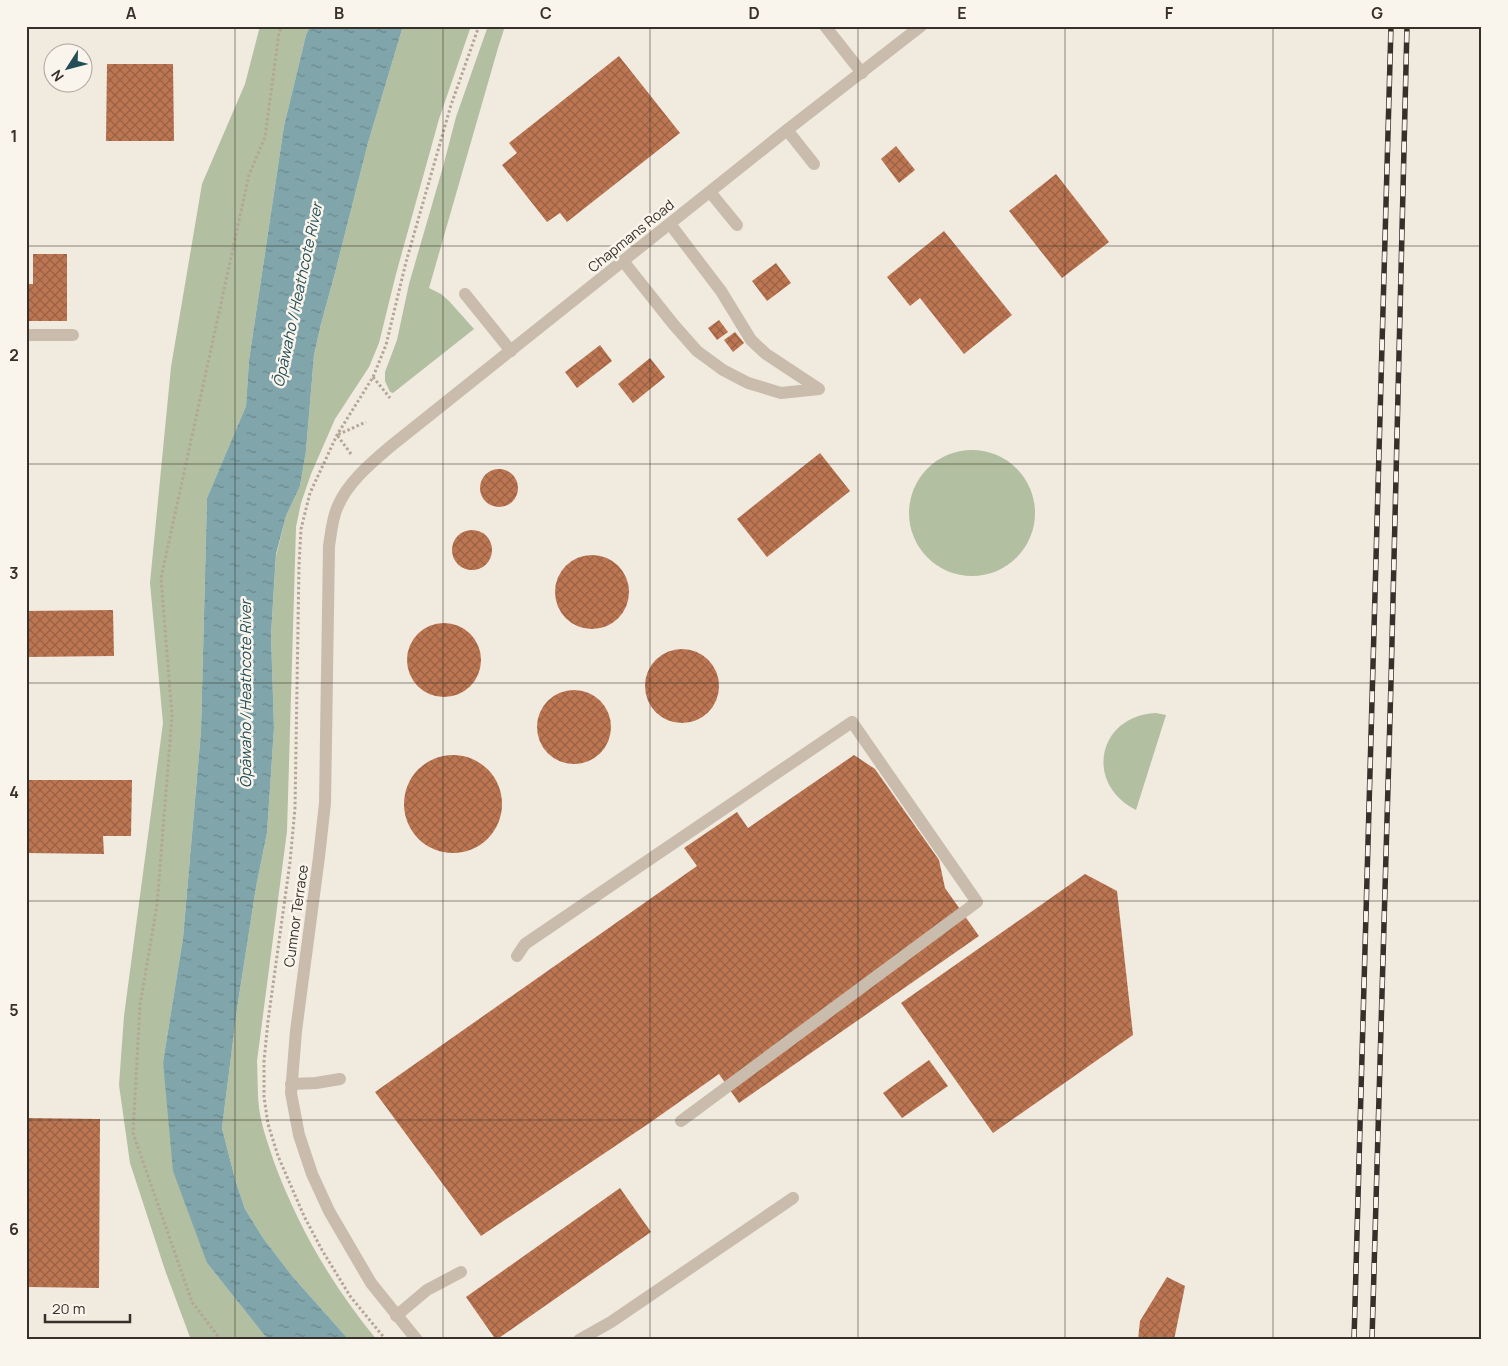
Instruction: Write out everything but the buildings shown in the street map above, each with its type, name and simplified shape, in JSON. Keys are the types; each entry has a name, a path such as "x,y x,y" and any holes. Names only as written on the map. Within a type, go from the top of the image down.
{"street":[{"path":"825,26 862,72"},
{"name":"Chapmans Road","path":"363,471 396,442 787,130 921,26"},
{"path":"787,130 814,164"},
{"path":"710,192 737,225"},
{"path":"623,261 697,351 723,370 748,382 781,393 819,389 766,354 751,340 721,291 670,224"},
{"path":"465,294 511,351"},
{"path":"26,336 73,335"},
{"name":"Cumnor Terrace","path":"363,471 346,492 337,508 331,528 325,803 296,1031 291,1093 299,1135 312,1174 328,1211 371,1283 417,1340"},
{"path":"517,956 525,944 852,722 977,902 681,1121"},
{"path":"291,1084 316,1083 340,1079"},
{"path":"579,1340 611,1322 793,1198"},
{"path":"396,1316 427,1290 461,1272"}],"path":[{"path":"220,1340 192,1302 133,1133 140,1005 158,904 172,716 161,578 249,175 265,136 279,34 282,26"},
{"path":"373,376 390,398"},
{"path":"347,448 337,435 366,422"}],"green space":[{"path":"260,26 310,26 306,35 284,126 249,360 246,406 207,498 201,731 183,938 163,1062 207,1263 268,1340 191,1340 165,1270 130,1163 119,1085 124,1016 163,723 150,583 171,367 202,184 245,84"},
{"path":"403,26 471,26 439,119 379,343 369,367 335,419 311,474 301,503 296,527 287,831 257,1061 258,1101 261,1120 274,1162 294,1210 331,1278 377,1340 349,1340 293,1277 263,1238 245,1209 222,1128 237,1009 256,887 267,833 274,728 271,635 276,556 286,516 300,486 306,451 314,355 321,324 368,143"},
{"path":"488,26 505,26 429,288 441,294 449,301 474,329 393,393 390,392 385,381 385,372 397,340 409,284 456,117"},
{"path":"972,450 996,454 1017,468 1031,489 1035,513 1031,537 1017,558 996,572 972,576 948,572 927,558 913,537 909,513 913,489 927,468 948,454"},
{"path":"1156,713 1166,715 1136,810 1120,798 1109,784 1104,769 1104,753 1110,738 1121,726 1136,717"}],"water":[{"name":"Ōpāwaho / Heathcote River","path":"310,26 403,26 368,143 321,324 314,355 306,451 300,486 286,516 276,554 271,635 274,728 267,833 256,887 237,1009 222,1128 245,1209 263,1238 293,1277 349,1340 268,1340 207,1263 173,1171 163,1062 183,938 201,731 207,498 246,406 249,360 284,126 306,35"}],"railway":[{"path":"1354,1340 1391,26"},
{"path":"1372,1340 1407,26"}]}
